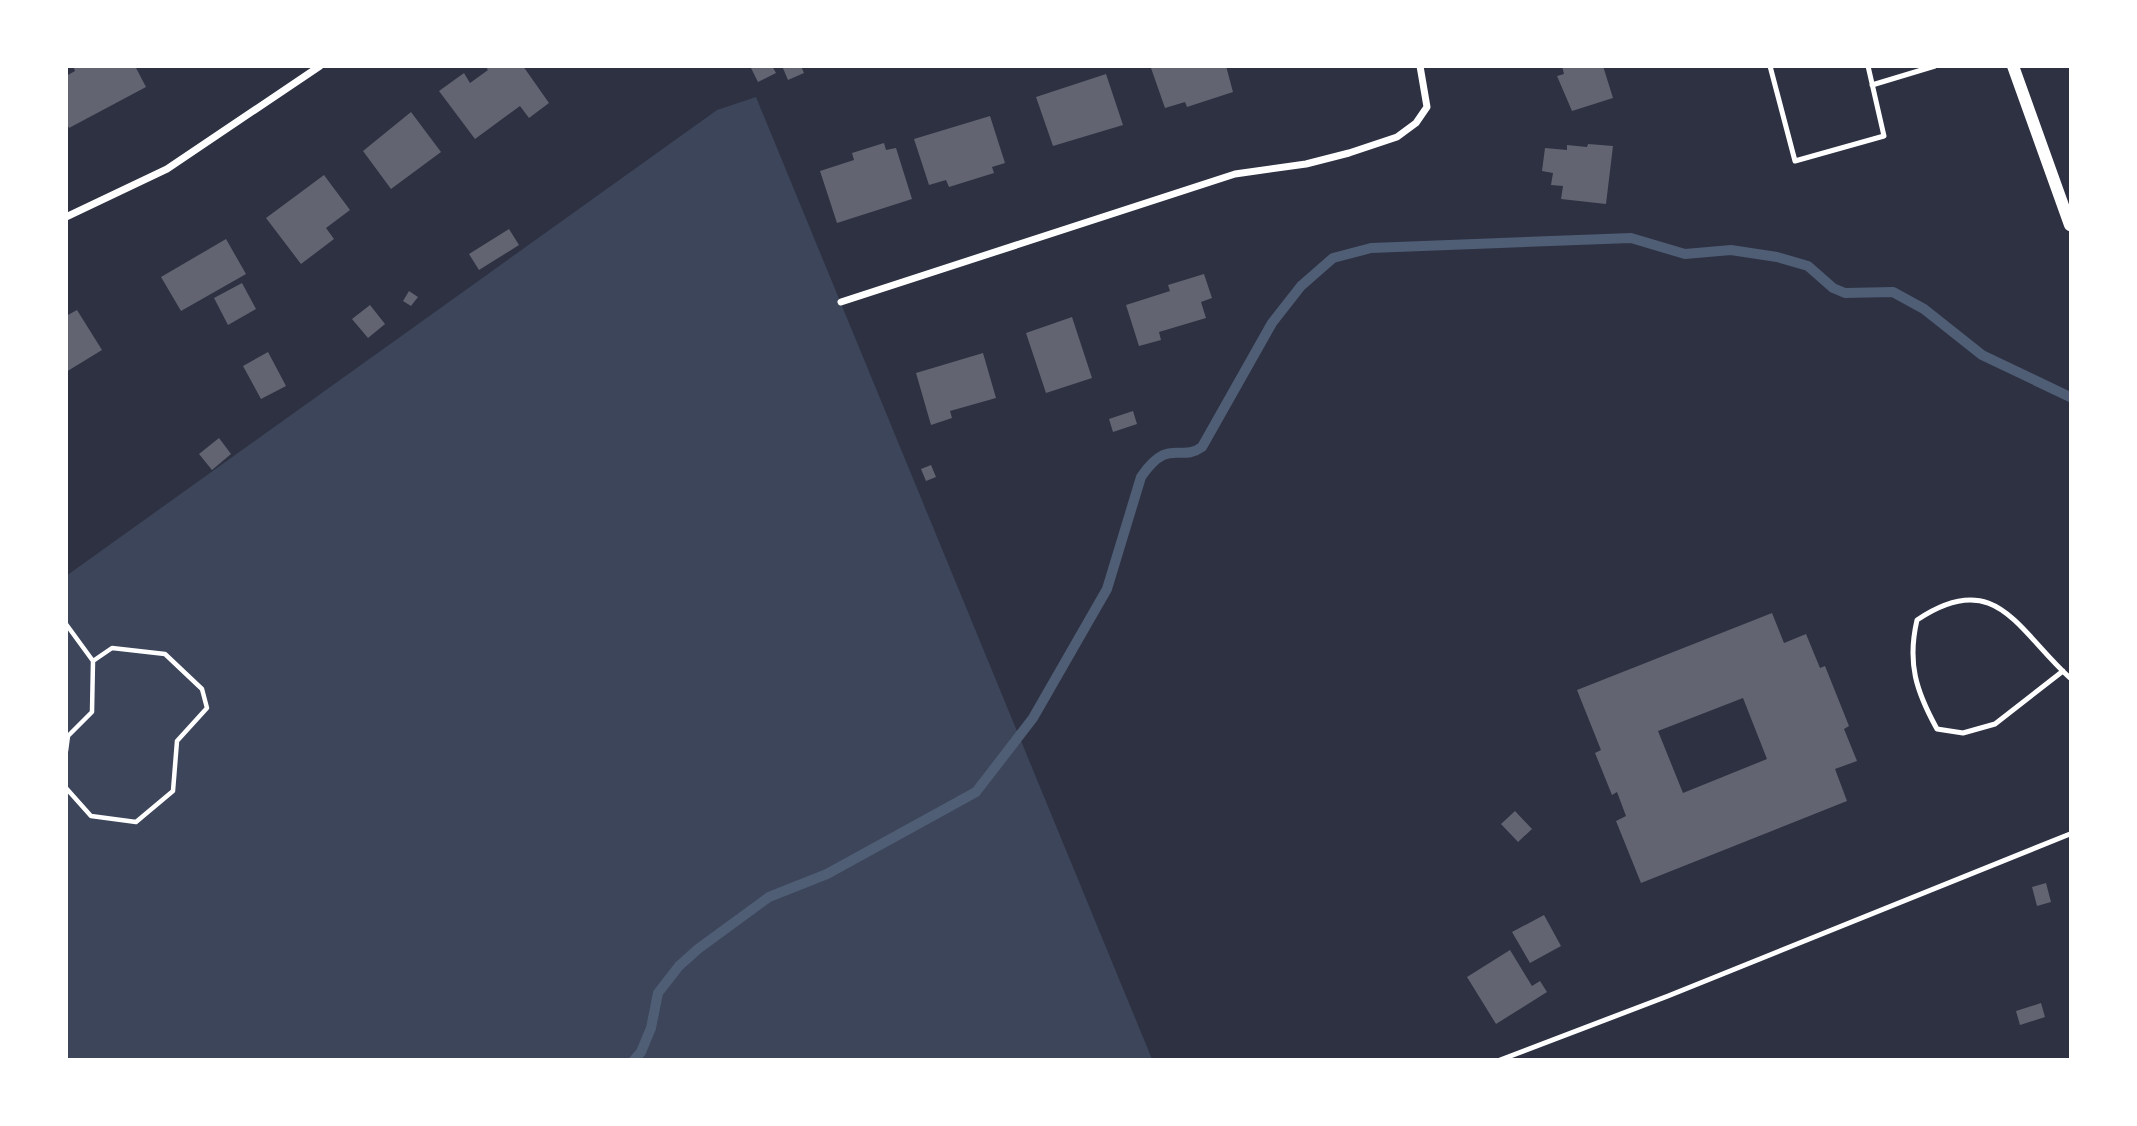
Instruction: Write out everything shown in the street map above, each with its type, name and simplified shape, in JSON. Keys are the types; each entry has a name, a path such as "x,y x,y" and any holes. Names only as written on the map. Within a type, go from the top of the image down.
{"street":[{"path":"66,217 167,169 320,66"},
{"path":"841,302 1235,174 1306,164 1396,137 1416,122 1427,107 1420,66"},
{"path":"2013,66 2070,225"}],"lane":[{"path":"1770,66 1795,161 1884,135 1868,66"},
{"path":"1872,85 1935,66"},
{"path":"2063,671 1995,724 1964,733 1937,729 1919,697 1911,648 1917,620 1942,604 1971,599 1990,602 2009,613 2070,678"},
{"path":"1500,1059 1668,996 2070,834"}],"path":[{"path":"66,624 93,661 92,712 68,736 66,751"},
{"path":"66,788 90,816 136,822 173,791 177,741 207,708 202,689 165,654 112,648 93,661"}],"shaded area":[{"path":"756,97 1152,1059 67,1059 66,576 717,110"}],"building":[{"path":"73,66 135,66 146,87 69,128 66,122 66,76 75,71"},
{"path":"485,66 523,66 549,103 529,118 520,106 475,139 439,91 464,73 470,83 488,70"},
{"path":"750,66 772,66 776,73 758,82"},
{"path":"782,66 801,66 804,73 788,80"},
{"path":"1226,66 1233,92 1187,107 1185,102 1165,108 1151,68"},
{"path":"1562,66 1603,66 1613,98 1572,111 1557,76 1564,74"},
{"path":"1106,74 1123,125 1053,146 1036,97"},
{"path":"411,112 441,152 391,189 363,151"},
{"path":"990,116 1005,163 992,167 994,173 949,187 946,180 929,185 914,139"},
{"path":"884,143 886,150 896,148 912,199 837,223 820,171 854,160 852,153"},
{"path":"1588,144 1613,146 1606,204 1561,199 1563,186 1551,185 1553,173 1542,171 1545,148 1567,150 1567,145 1587,147"},
{"path":"324,175 350,210 326,228 334,239 301,264 266,218"},
{"path":"509,229 519,245 479,270 469,254"},
{"path":"226,239 246,274 181,311 161,277"},
{"path":"1204,274 1212,298 1201,302 1206,318 1159,332 1161,340 1139,346 1126,305 1170,291 1168,285"},
{"path":"242,283 256,309 228,325 214,298"},
{"path":"409,291 418,297 411,306 403,301"},
{"path":"370,305 385,324 368,338 352,319"},
{"path":"77,310 102,350 66,372 66,316"},
{"path":"1072,317 1092,378 1046,393 1026,333"},
{"path":"268,352 286,386 261,399 243,366"},
{"path":"983,353 996,398 950,411 952,418 931,425 916,373"},
{"path":"1133,411 1137,424 1113,432 1109,419"},
{"path":"219,438 231,454 212,470 199,454"},
{"path":"931,465 936,477 926,481 921,469"},
{"path":"1772,613 1784,643 1806,634 1820,668 1825,666 1849,726 1844,729 1857,761 1835,769 1847,801 1641,883 1616,821 1626,816 1617,792 1612,795 1595,753 1601,750 1577,690","holes":["1743,698 1767,759 1683,793 1658,731"]},
{"path":"1515,811 1532,829 1518,842 1501,824"},
{"path":"2046,883 2051,902 2037,906 2032,887"},
{"path":"1544,915 1561,946 1530,963 1512,932"},
{"path":"1510,950 1532,986 1540,981 1547,992 1496,1024 1467,977"},
{"path":"2041,1003 2045,1017 2020,1025 2016,1011"}],"waterway":[{"path":"634,1060 641,1052 651,1028 658,993 679,966 698,949 769,897 827,874 976,792 1033,718 1107,589 1141,477 1159,457 1187,453 1202,447 1272,323 1301,286 1333,258 1371,248 1631,238 1685,254 1731,250 1777,257 1808,266 1833,288 1845,293 1893,292 1924,309 1982,355 2070,397"}]}
